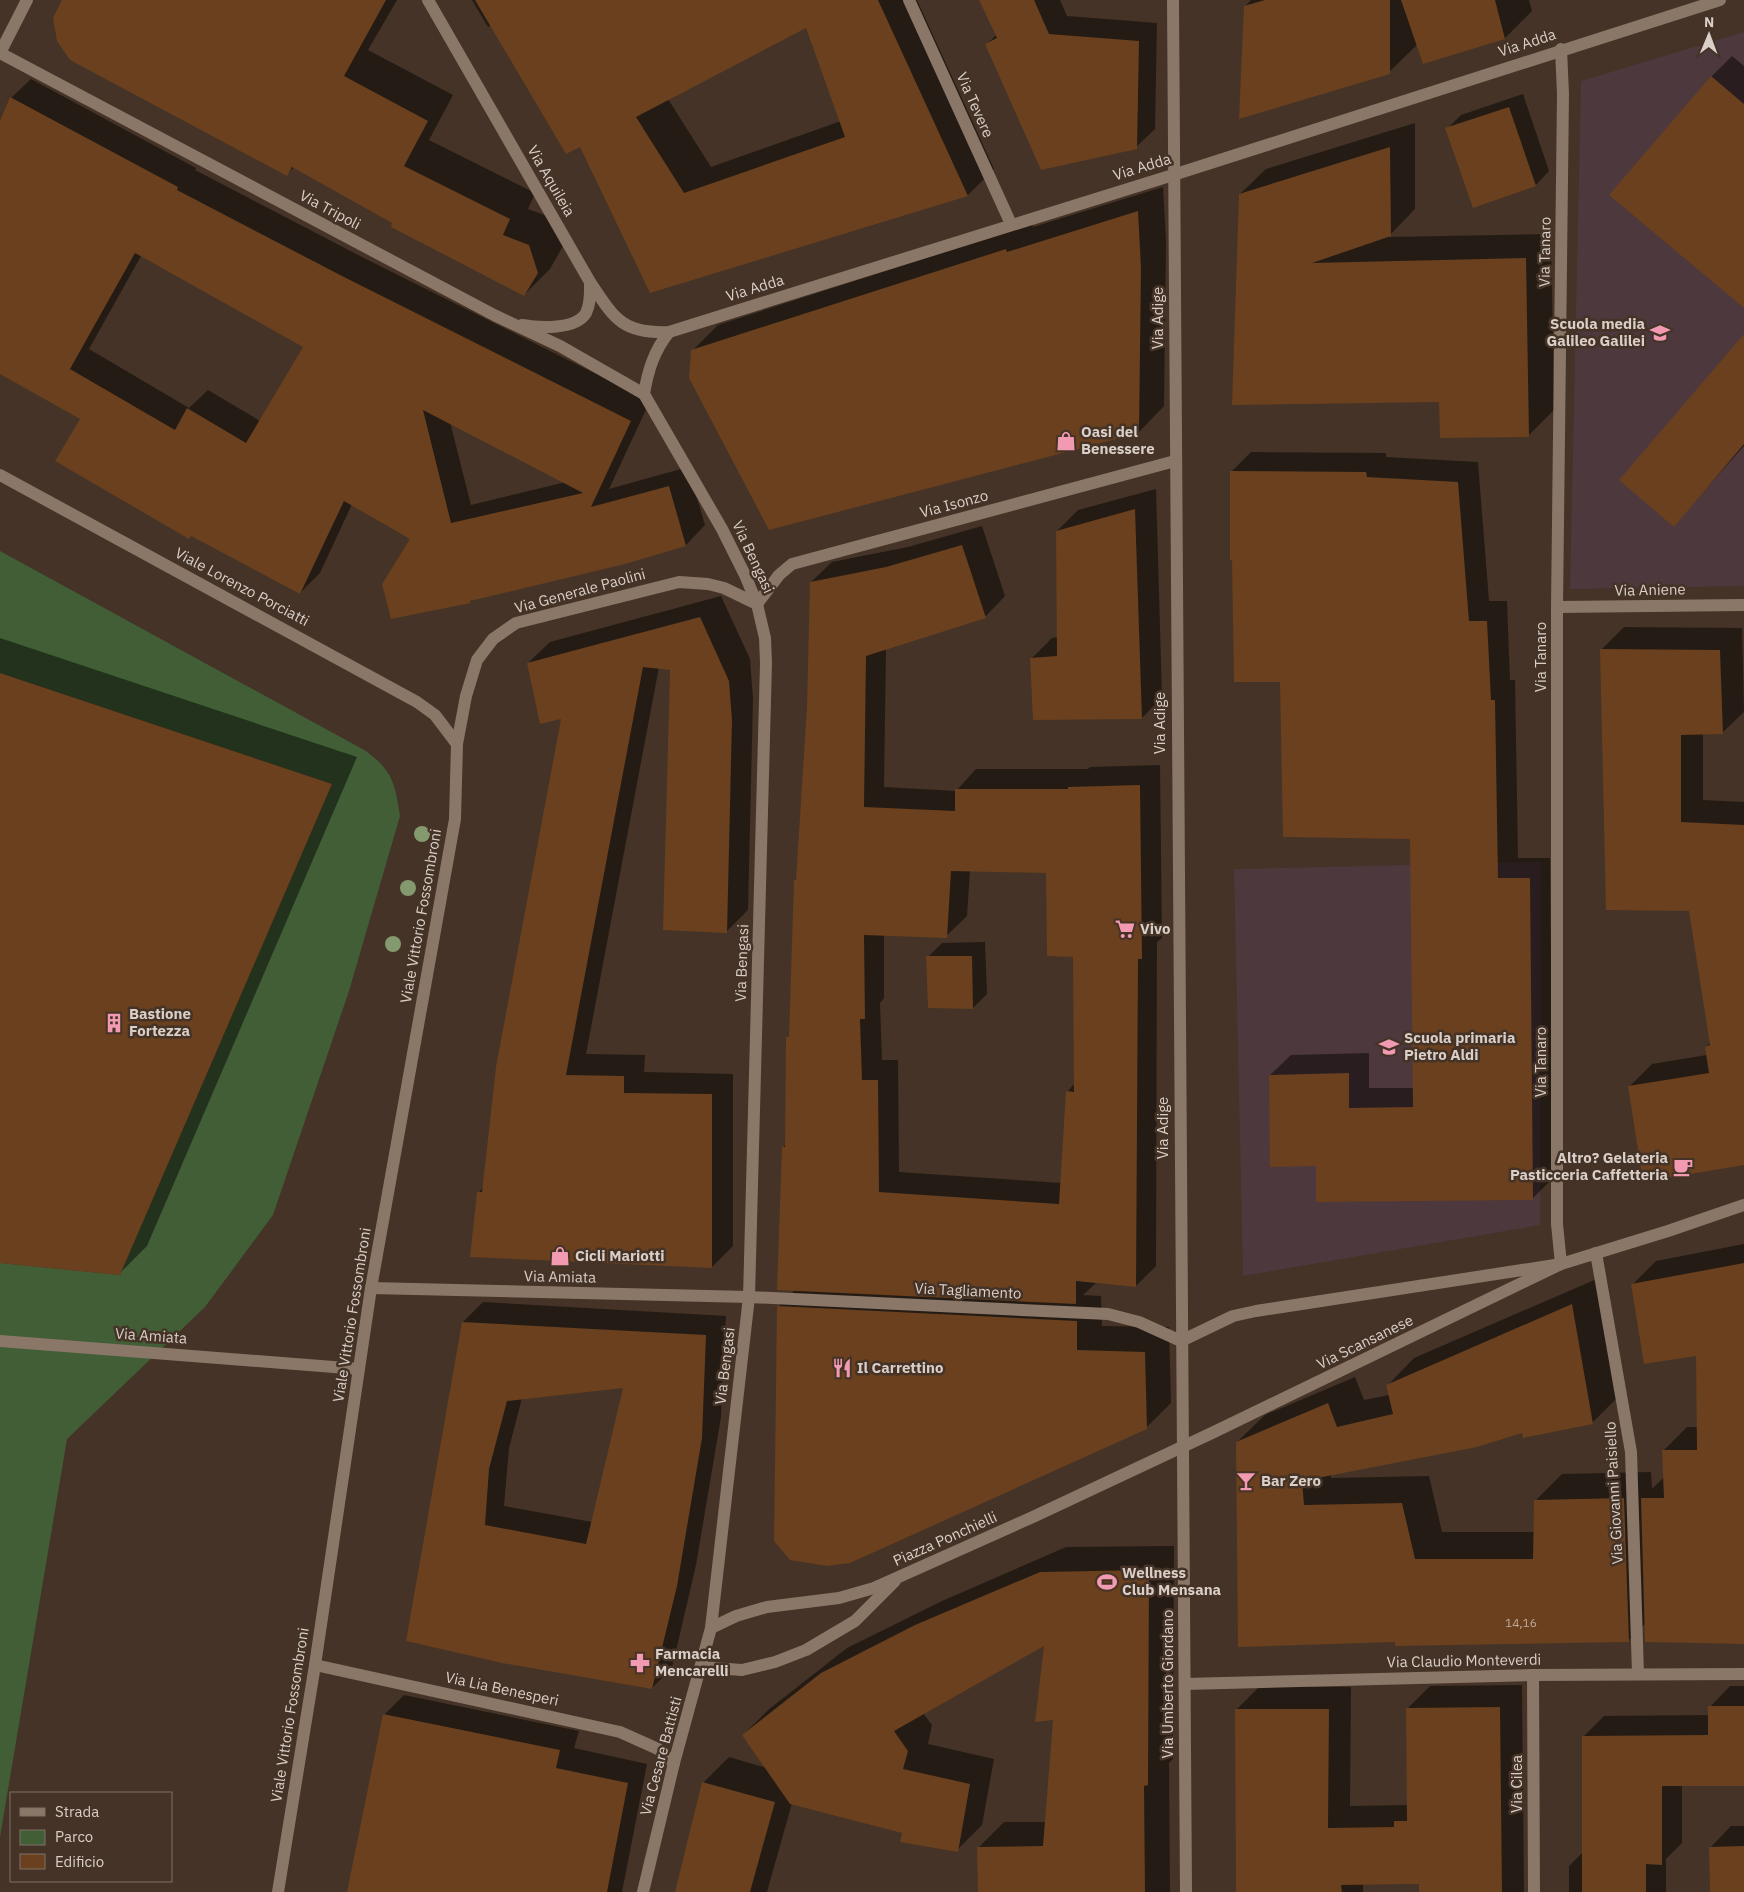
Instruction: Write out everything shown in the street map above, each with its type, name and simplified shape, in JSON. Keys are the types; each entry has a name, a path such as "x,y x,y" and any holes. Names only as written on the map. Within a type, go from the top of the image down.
{"street":[{"path":"0,53 27,0"},
{"name":"Via Aquileia","path":"428,0 590,282"},
{"name":"Via Tevere","path":"909,0 1011,224"},
{"name":"Via Adige","path":"1173,0 1183,1447"},
{"name":"Via Adda","path":"590,282 609,309 627,326 649,333 669,332 1173,175 1561,49 1720,0"},
{"name":"Via Tanaro","path":"1561,49 1563,94 1557,607 1557,1224 1561,1264"},
{"name":"Via Tripoli","path":"0,53 510,322 560,346 644,394"},
{"path":"510,322 535,327 574,323 585,315 590,303 590,282"},
{"path":"644,394 657,347 669,332"},
{"name":"Via Bengasi","path":"644,394 722,529 758,604 765,638 766,664 749,1297 710,1628"},
{"name":"Via Isonzo","path":"758,604 779,575 792,564 1175,461"},
{"name":"Viale Lorenzo Porciatti","path":"0,475 409,697 435,715 457,744"},
{"name":"Via Generale Paolini","path":"457,744 466,696 477,660 493,639 516,623 679,582 708,584 724,588 758,604"},
{"name":"Via Aniene","path":"1557,607 1744,605"},
{"name":"Viale Vittorio Fossombroni","path":"278,1892 315,1665 371,1288 455,819 457,744"},
{"name":"Via Scansanese","path":"1183,1447 1561,1264 1668,1232 1744,1205"},
{"name":"Via Giovanni Paisiello","path":"1596,1253 1631,1452 1638,1674"},
{"name":"Via Scansanese","path":"1181,1342 1233,1316 1256,1311 1561,1264"},
{"name":"Via Amiata","path":"371,1288 749,1297"},
{"name":"Via Tagliamento","path":"749,1297 1108,1314 1138,1322 1181,1342"},
{"name":"Via Amiata","path":"0,1340 359,1369"},
{"name":"Piazza Ponchielli","path":"710,1628 736,1616 767,1607 839,1598 874,1588 1183,1447"},
{"name":"Via Umberto Giordano","path":"1183,1447 1186,1892"},
{"path":"701,1667 742,1670 775,1662 806,1650 855,1621 901,1576"},
{"name":"Via Cesare Battisti","path":"643,1892 674,1763 710,1628"},
{"name":"Via Lia Benesperi","path":"315,1665 620,1732 658,1749 674,1763"},
{"name":"Via Claudio Monteverdi","path":"1184,1684 1533,1675 1744,1674"},
{"name":"Via Cilea","path":"1533,1675 1534,1892"}],"shaded area":[{"name":"Scuola media Galileo Galilei","path":"1744,32 1744,586 1570,589 1581,81"},
{"name":"Scuola primaria Pietro Aldi","path":"1541,862 1540,1225 1243,1276 1234,869"}],"green space":[{"path":"0,551 366,751 382,765 391,779 400,816 349,991 273,1215 205,1307 67,1439 0,1837 0,1263 120,1275 332,784 0,673"}],"building":[{"path":"62,0 386,0 344,76 428,121 404,166 510,219 503,235 529,245 538,273 524,296 391,227 392,223 292,167 287,176 70,60 57,41 53,18"},
{"path":"475,0 878,0 968,196 650,293 580,147 566,154","holes":["806,28 845,137 684,193 636,117"]},
{"path":"979,0 1034,0 1049,34 1139,41 1137,149 1041,170 985,44 997,38"},
{"path":"1265,0 1390,0 1390,74 1239,119 1244,6"},
{"path":"1401,0 1495,0 1505,39 1423,64"},
{"path":"1711,76 1744,104 1744,308 1609,195"},
{"path":"10,97 178,187 177,190 342,276 631,421 591,507 669,486 686,546 625,564 470,601 471,603 391,619 382,584 410,539 344,501 300,594 191,536 189,539 55,461 80,419 0,374 0,121","holes":["135,253 303,347 246,443 187,408 175,430 70,369","423,410 583,493 451,523"]},
{"path":"1509,107 1536,186 1473,208 1445,128"},
{"path":"1390,147 1391,236 1312,263 1526,258 1529,437 1440,438 1439,402 1232,405 1239,194"},
{"path":"1138,211 1141,268 1139,433 769,530 689,378 691,350 1006,249 1007,252"},
{"path":"1744,334 1744,444 1674,527 1619,480"},
{"path":"1230,471 1366,472 1367,477 1458,482 1469,621 1487,621 1491,700 1495,700 1498,878 1530,878 1533,1200 1316,1202 1316,1166 1270,1167 1269,1075 1349,1073 1349,1108 1413,1107 1410,839 1283,837 1280,682 1234,682 1232,560 1230,560"},
{"path":"1135,509 1142,719 1033,720 1030,658 1057,656 1056,531"},
{"path":"962,545 986,618 866,656 864,807 955,811 955,789 1068,789 1068,787 1140,785 1142,959 1138,959 1136,1287 1076,1281 1076,1304 777,1290 782,1146 785,1147 786,1037 789,1037 794,880 796,880 807,706 810,582 886,567","holes":["951,871 1046,873 1047,956 1073,957 1074,1092 1066,1091 1059,1204 879,1192 878,1080 862,1080 860,1019 865,1019 864,935 947,938"]},
{"path":"700,617 729,681 732,720 727,933 663,930 670,670 643,667 566,1075 624,1076 624,1093 712,1094 712,1268 470,1257 477,1192 482,1192 496,1067 561,719 540,724 527,663"},
{"path":"1600,649 1720,650 1723,734 1681,735 1681,822 1744,825 1744,1165 1643,1182 1628,1086 1709,1073 1705,1047 1710,1045 1689,911 1606,910"},
{"name":"Bastione Fortezza","path":"0,673 332,784 120,1275 0,1263"},
{"path":"926,956 972,956 973,1009 928,1008"},
{"path":"1744,1263 1744,1644 1645,1642 1641,1498 1664,1498 1662,1450 1697,1450 1696,1356 1644,1364 1631,1284"},
{"path":"1572,1304 1593,1424 1523,1438 1522,1433 1477,1447 1302,1481 1304,1505 1402,1503 1415,1559 1533,1559 1534,1500 1624,1498 1629,1642 1395,1646 1395,1642 1238,1647 1236,1442 1328,1403 1337,1427 1393,1414 1386,1385"},
{"path":"777,1306 1077,1321 1077,1350 1145,1352 1147,1429 850,1563 827,1566 790,1560 774,1541"},
{"path":"462,1322 706,1335 702,1438 677,1586 652,1689 502,1663 406,1641","holes":["623,1388 586,1544 485,1525 489,1469 507,1401"]},
{"path":"1149,1570 1148,1785 1144,1786 1145,1892 978,1892 977,1847 1043,1846 1053,1720 1035,1722 1044,1646 894,1731 908,1751 903,1769 970,1784 958,1852 900,1842 902,1833 790,1804 742,1735 821,1673 915,1625 1040,1572"},
{"path":"1708,1706 1744,1706 1744,1786 1662,1786 1662,1865 1646,1864 1646,1892 1582,1892 1582,1736 1708,1735"},
{"path":"1500,1707 1502,1892 1419,1892 1419,1884 1341,1885 1342,1892 1236,1892 1235,1709 1329,1709 1328,1828 1394,1827 1394,1821 1407,1821 1406,1708"},
{"path":"383,1714 560,1750 556,1768 628,1783 607,1892 347,1892"},
{"path":"702,1782 775,1802 750,1892 675,1892"},
{"path":"1744,1846 1744,1892 1710,1892 1709,1847"}],"place":[{"name":"Scuola media Galileo Galilei","path":"1660,333"},
{"name":"Oasi del Benessere","path":"1066,441"},
{"name":"Vivo","path":"1125,929"},
{"name":"Bastione Fortezza","path":"114,1023"},
{"name":"Scuola primaria Pietro Aldi","path":"1389,1047"},
{"name":"Altro? Gelateria Pasticceria Caffetteria","path":"1683,1167"},
{"name":"Cicli Mariotti","path":"560,1256"},
{"name":"Il Carrettino","path":"842,1368"},
{"name":"Bar Zero","path":"1246,1481"},
{"name":"Wellness Club Mensana","path":"1107,1582"},
{"name":"Farmacia Mencarelli","path":"640,1663"}]}
